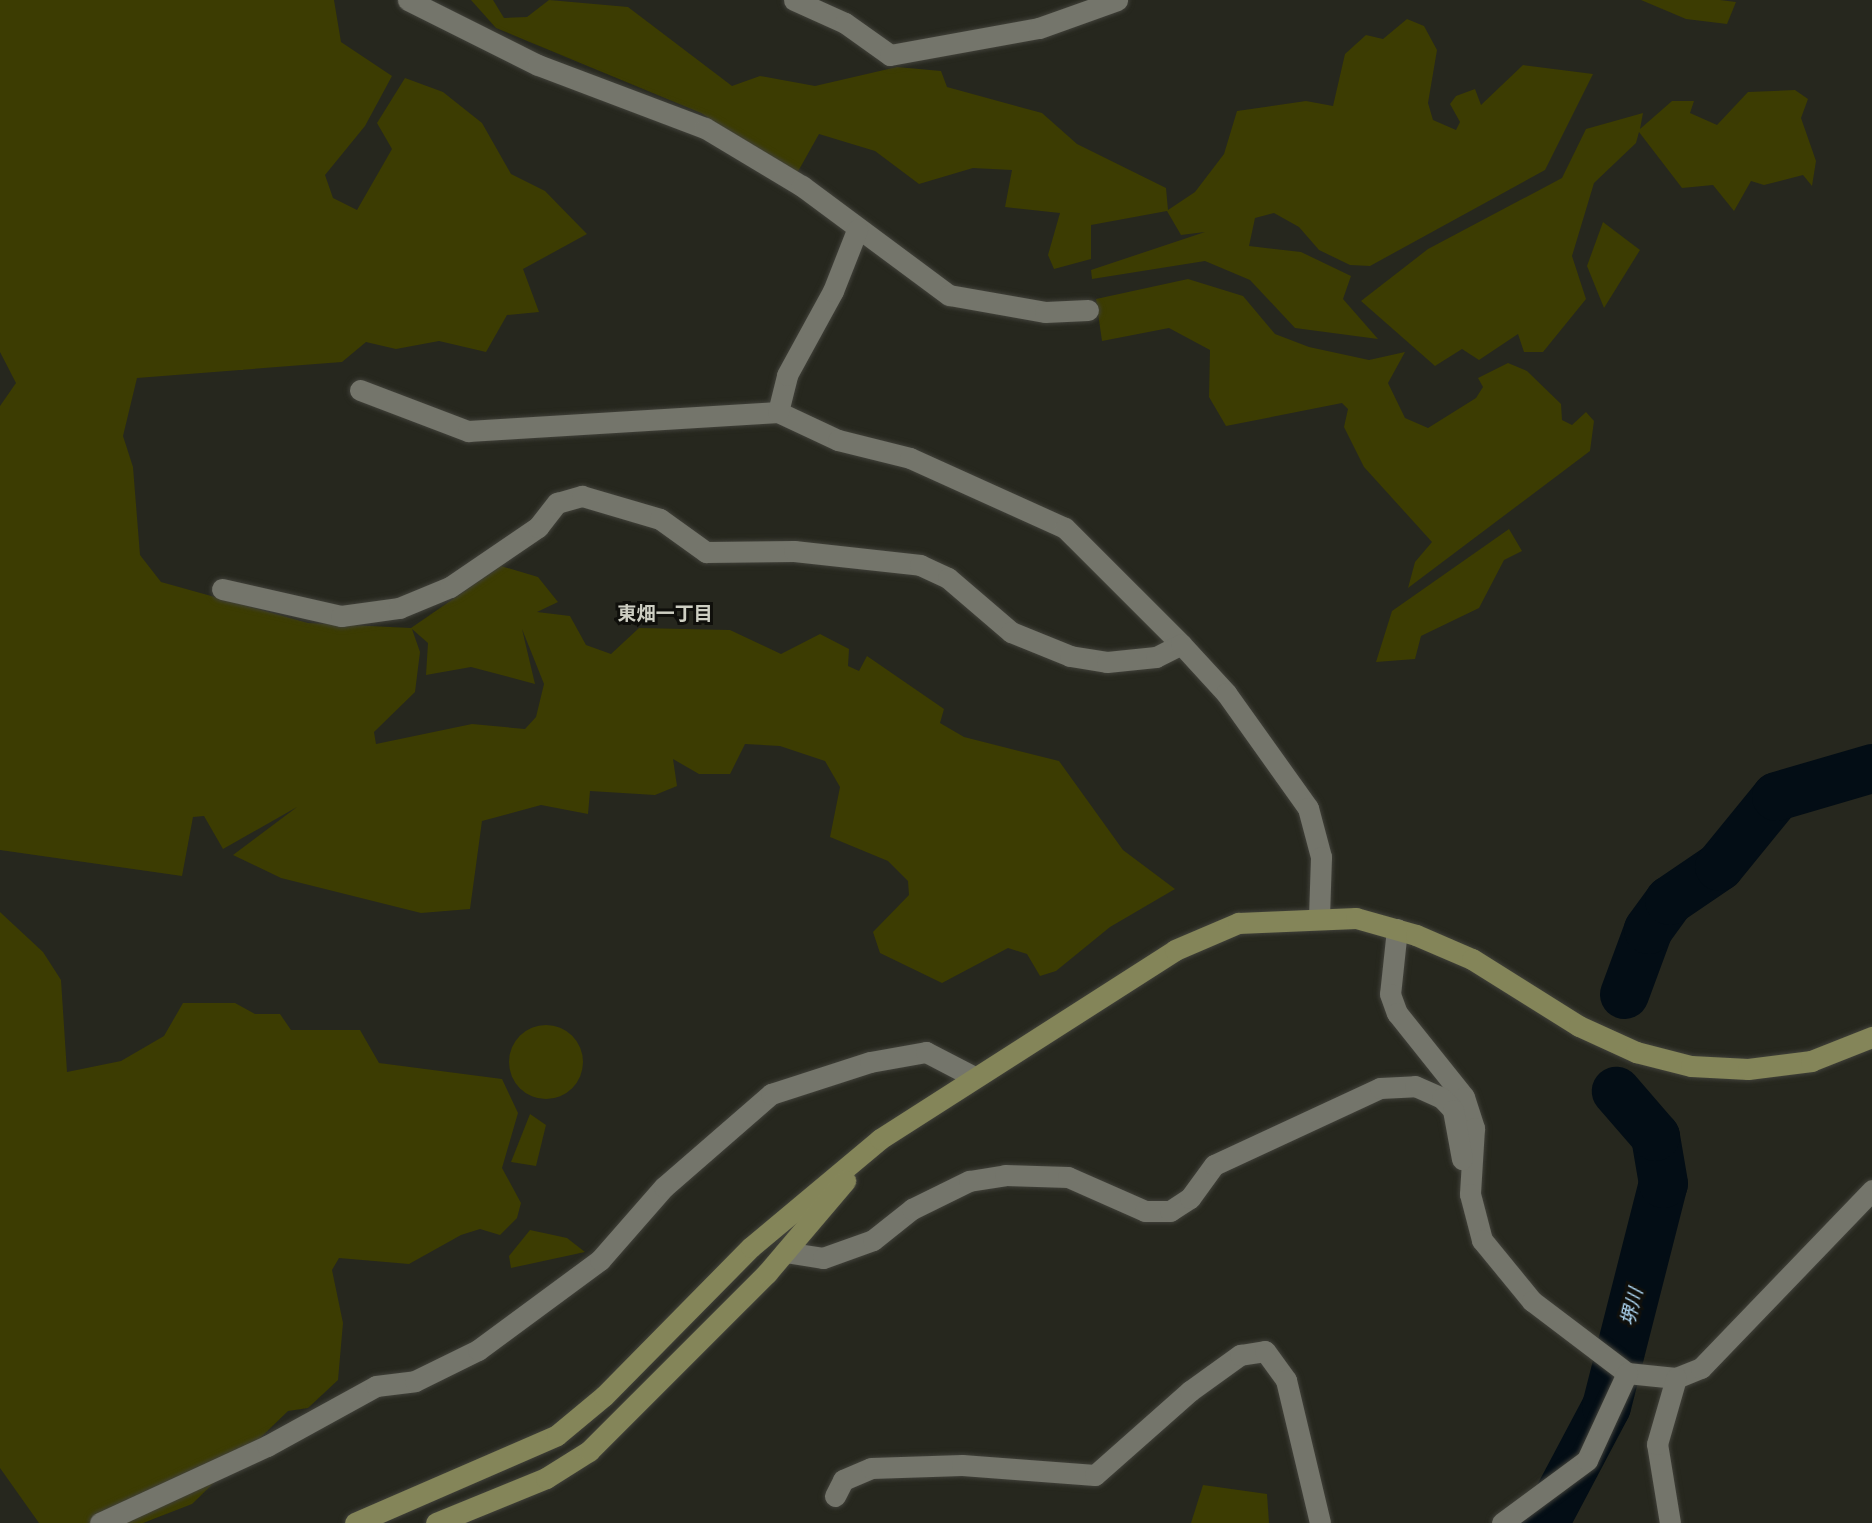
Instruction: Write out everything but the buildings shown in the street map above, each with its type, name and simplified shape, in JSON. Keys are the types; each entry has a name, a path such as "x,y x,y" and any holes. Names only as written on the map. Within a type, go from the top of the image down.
{"street":[{"path":"408,0 538,65 705,128 803,186 856,230 949,295 1045,312 1088,310"},
{"path":"794,0 845,23 890,55 1039,28 1117,0"},
{"path":"778,412 787,376 833,291 856,230"},
{"path":"360,390 468,431 587,428 720,411 778,412 838,440 917,461 1065,528 1181,643 1226,693 1308,808 1321,857 1319,917"},
{"path":"222,589 341,616 399,608 450,587 538,527 557,503 582,496 660,519 706,552 794,551 920,565 948,578 1011,632 1070,656 1107,663 1156,657 1181,643"},
{"path":"355,1523 557,1435 604,1396 751,1247 880,1139 1175,950 1238,923 1319,917 1397,929 1472,959 1624,1046 1692,1066 1748,1069 1811,1061 1872,1037"},
{"path":"1397,929 1390,994 1397,1013 1464,1097 1474,1128 1470,1194 1482,1240 1503,1270 1532,1301 1627,1373 1676,1378 1701,1368 1872,1190"},
{"path":"100,1523 267,1446 376,1386 415,1381 478,1350 600,1261 664,1187 771,1094 870,1062 926,1052 974,1077"},
{"path":"785,1252 822,1258 873,1240 912,1209 969,1181 1005,1175 1068,1177 1144,1211 1170,1211 1190,1198 1214,1165 1380,1088 1415,1086 1442,1098 1459,1127 1463,1165 1472,1169"},
{"path":"436,1523 546,1478 589,1451 785,1252 880,1139"},
{"path":"835,1496 843,1480 871,1468 962,1465 1095,1475 1190,1391 1240,1355 1265,1351 1286,1380 1320,1523"},
{"path":"1502,1523 1587,1460 1627,1373"},
{"path":"1670,1523 1657,1444 1676,1378"}],"shaded area":[{"path":"0,0 334,0 341,42 392,76 365,126 325,175 333,198 357,210 392,149 377,123 405,78 443,92 482,123 511,174 545,191 587,234 523,269 539,312 507,315 486,352 439,341 396,349 366,342 342,362 137,378 123,436 133,467 140,555 161,582 308,623 411,628 501,566 538,577 558,602 537,612 570,616 586,645 611,654 639,628 730,630 781,654 820,634 849,649 848,666 859,671 867,656 944,709 940,723 964,737 1059,761 1123,850 1175,889 1110,927 1056,971 1040,976 1027,954 1008,948 942,983 880,953 873,932 909,895 908,881 888,861 830,837 840,787 825,761 780,746 745,744 730,774 699,774 673,759 677,786 655,795 590,791 588,814 541,805 482,821 470,909 421,913 281,878 233,855 297,807 223,849 204,816 193,817 182,876 0,850 0,406 16,383 0,352","holes":["412,629 428,643 426,675 471,667 535,684 522,629 544,684 536,717 525,729 472,724 376,744 374,732 415,692 420,652"]},
{"path":"471,0 493,0 504,18 527,17 549,0 628,7 732,86 760,76 815,86 897,67 941,71 947,87 1042,113 1077,144 1166,188 1168,210 1195,192 1224,154 1237,111 1306,101 1333,106 1345,54 1366,35 1383,39 1407,19 1424,26 1437,50 1428,103 1433,120 1456,130 1460,122 1450,104 1456,96 1475,89 1481,105 1523,65 1593,74 1545,170 1370,266 1350,265 1319,250 1299,227 1274,213 1255,218 1249,246 1301,252 1351,276 1343,299 1378,339 1295,328 1250,280 1205,261 1092,279 1091,270 1205,232 1181,235 1167,211 1091,225 1091,259 1054,269 1048,255 1060,213 1005,207 1012,170 973,168 919,184 875,151 819,134 796,175 701,113 496,28"},
{"path":"1641,0 1736,2 1727,24 1686,19"},
{"path":"1795,90 1808,99 1801,118 1816,161 1812,186 1803,175 1764,185 1751,181 1734,211 1713,185 1682,188 1639,132 1636,143 1594,183 1572,256 1586,299 1543,352 1524,352 1518,334 1479,360 1462,349 1435,366 1361,301 1428,249 1562,178 1586,129 1643,113 1640,129 1672,101 1694,101 1690,113 1717,125 1748,92"},
{"path":"1603,222 1640,250 1604,308 1587,266"},
{"path":"1188,279 1243,296 1275,334 1309,347 1369,360 1405,352 1388,383 1405,418 1428,428 1476,398 1483,387 1478,378 1508,363 1527,371 1561,404 1562,420 1572,425 1586,412 1594,421 1590,451 1408,588 1415,562 1432,542 1364,467 1344,427 1348,409 1342,403 1226,426 1209,397 1210,350 1169,328 1102,341 1096,299"},
{"path":"1509,529 1522,551 1504,560 1479,608 1421,636 1415,659 1376,662 1392,611"},
{"path":"0,912 43,952 61,980 67,1072 121,1061 164,1036 183,1003 235,1003 255,1014 280,1014 291,1030 360,1030 379,1063 502,1079 518,1113 502,1168 521,1203 517,1218 500,1235 480,1229 461,1235 409,1264 339,1258 332,1270 343,1323 338,1380 308,1408 288,1411 192,1504 143,1523 39,1523 0,1468"},
{"path":"546,1025 560,1028 572,1036 580,1048 583,1062 580,1076 572,1088 560,1096 546,1099 532,1096 520,1088 512,1076 509,1062 512,1048 520,1036 532,1028"},
{"path":"530,1114 546,1125 536,1166 511,1162"},
{"path":"530,1230 567,1238 585,1252 511,1268 509,1256"},
{"path":"1203,1485 1267,1494 1269,1523 1191,1523"}],"waterway":[{"name":"堺川","path":"1624,994 1648,929 1669,900 1719,866 1776,796 1872,768"},
{"name":"堺川","path":"1544,1523 1606,1406 1663,1183 1655,1136 1616,1091"}],"district":[{"name":"東畑一丁目","path":"665,614"}]}
